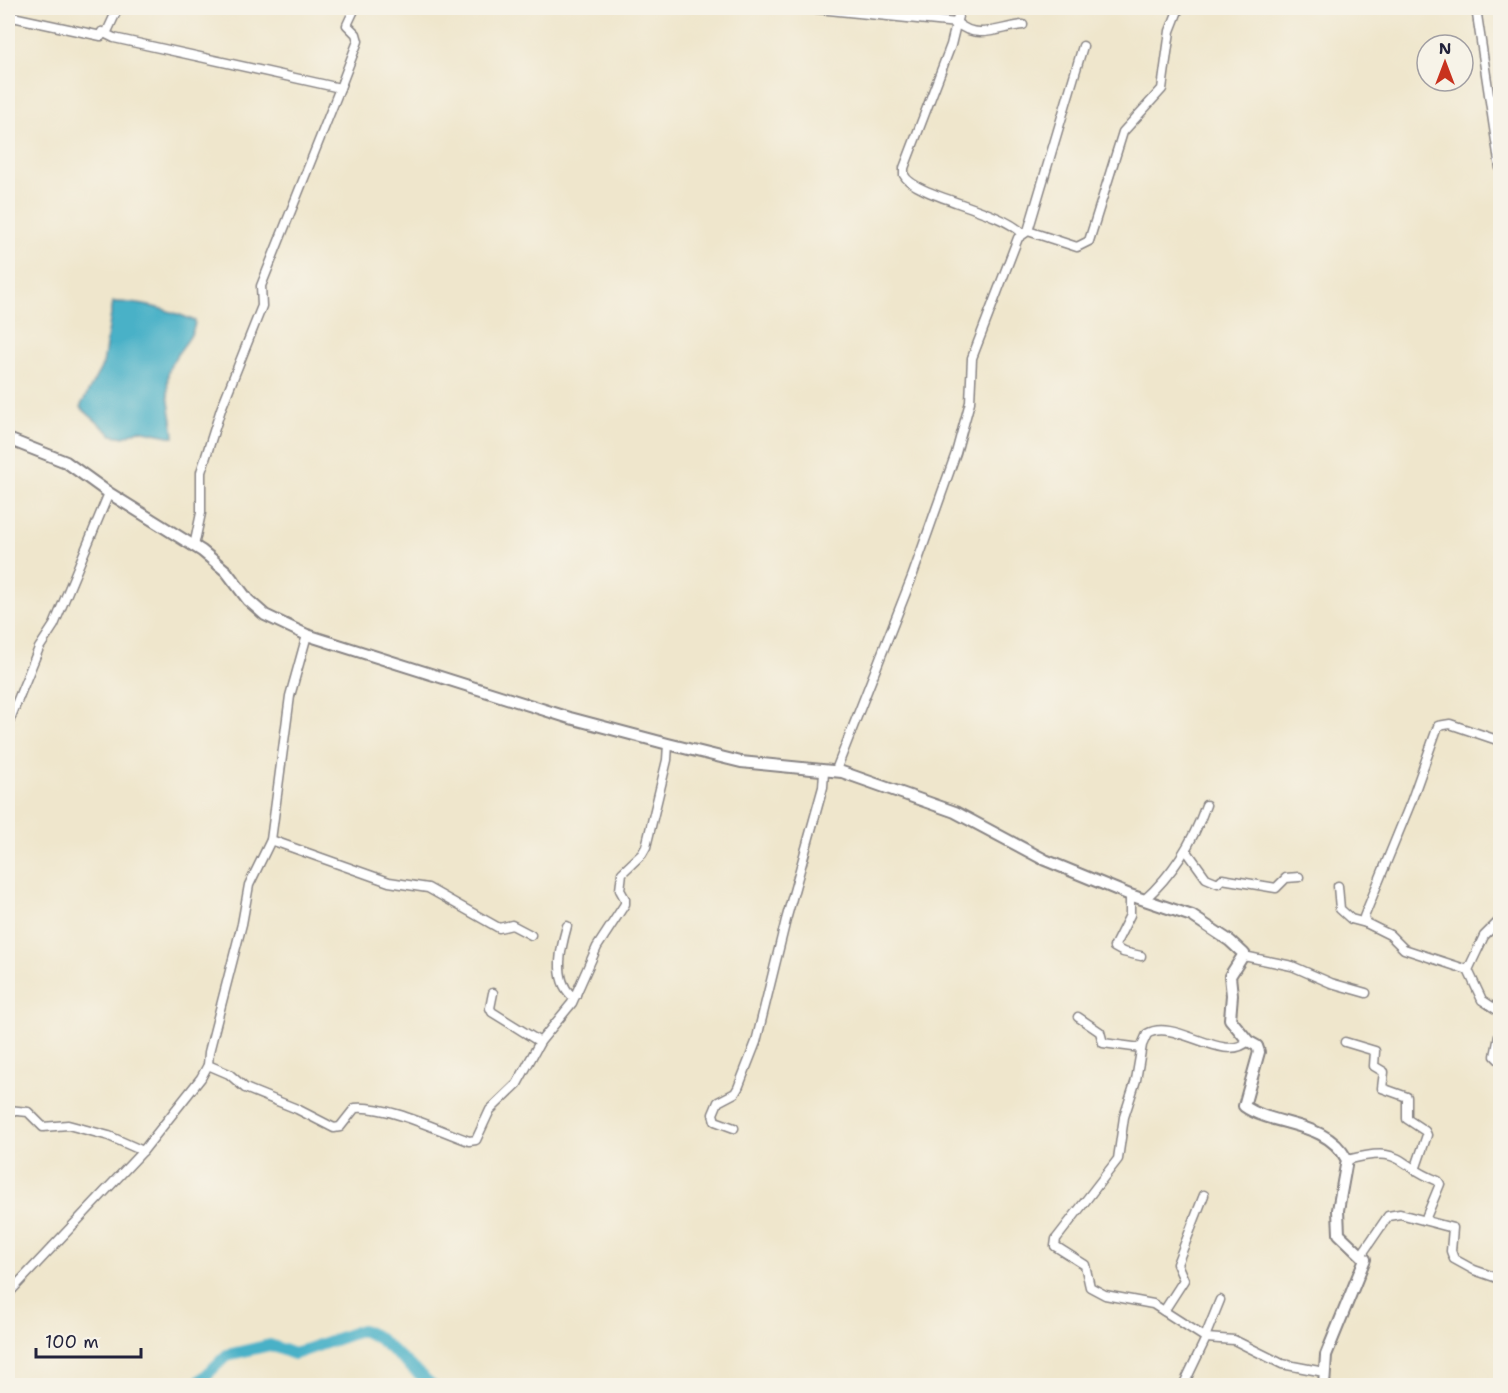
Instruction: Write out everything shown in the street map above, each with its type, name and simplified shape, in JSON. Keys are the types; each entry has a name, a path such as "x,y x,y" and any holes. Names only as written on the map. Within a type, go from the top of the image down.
{"street":[{"path":"102,32 106,34 118,8"},
{"path":"194,546 201,513 200,480 213,434 262,306 261,286 358,41 356,34 347,24 355,8"},
{"path":"809,8 957,23 962,27 985,33 1023,25"},
{"path":"960,8 957,23 904,175 912,185 977,208 1025,232 1077,247 1089,242 1123,132 1162,89 1170,31 1179,8"},
{"path":"1476,8 1500,168"},
{"path":"8,16 101,36 102,32"},
{"path":"102,32 114,38 340,88"},
{"path":"836,770 912,577 956,453 970,402 972,358 1025,232 1083,46"},
{"path":"8,439 66,462 109,493 215,560 265,615 307,635 570,718 668,744 741,762 824,772 836,770 955,812 1046,860 1130,895 1203,921 1240,948 1244,956"},
{"path":"8,724 39,648 54,625 109,493"},
{"path":"8,1294 142,1151 199,1082 208,1065 209,1052 242,924 249,885 271,840 290,696 307,635"},
{"path":"1366,923 1364,917 1402,824 1438,726 1450,724 1500,741"},
{"path":"208,1065 225,1071 244,1088 297,1109 334,1128 340,1127 356,1108 363,1108 386,1112 473,1141 490,1110 520,1080 540,1042 576,995 597,947 625,904 620,886 622,873 642,855 646,847 667,760 668,744"},
{"path":"734,1128 715,1121 714,1109 722,1098 735,1093 756,1042 786,920 813,825 824,772"},
{"path":"1144,900 1162,883 1186,850 1195,835 1206,805"},
{"path":"271,840 389,882 428,888 501,929 512,924 531,935"},
{"path":"1186,850 1206,878 1218,883 1222,879 1276,888 1286,878 1299,877"},
{"path":"1338,886 1340,909 1351,919 1366,923 1390,935 1404,949 1468,970 1482,1000 1500,1012"},
{"path":"1130,895 1130,915 1114,946 1123,952 1141,956"},
{"path":"1468,970 1484,936 1500,920"},
{"path":"567,926 560,958 561,979 565,990 571,995 576,995"},
{"path":"1244,956 1292,966 1331,983 1366,993"},
{"path":"1244,956 1230,976 1232,995 1230,1019 1248,1041 1257,1046 1258,1052 1244,1106 1315,1132 1337,1147 1347,1160 1338,1210 1339,1234 1362,1254 1364,1262 1326,1355 1324,1386"},
{"path":"494,993 490,1008 492,1012 540,1042"},
{"path":"1078,1017 1100,1032 1103,1043 1141,1048"},
{"path":"1248,1041 1242,1047 1229,1048 1154,1031 1147,1034 1141,1048 1120,1134 1118,1159 1054,1244 1057,1250 1085,1265 1092,1290 1105,1295 1153,1304 1206,1337 1234,1340 1282,1364 1324,1372"},
{"path":"1500,1031 1495,1056 1500,1061"},
{"path":"1345,1042 1375,1051 1374,1066 1384,1072 1382,1088 1407,1097 1407,1119 1425,1131 1426,1143 1415,1170"},
{"path":"8,1110 28,1112 43,1127 68,1125 109,1136 142,1151"},
{"path":"1347,1160 1372,1154 1394,1155 1440,1184 1425,1220"},
{"path":"1164,1311 1184,1280 1177,1264 1204,1195"},
{"path":"1362,1254 1388,1216 1400,1214 1454,1229 1451,1251 1454,1259 1474,1270 1500,1278"},
{"path":"1183,1386 1220,1300"}],"water":[{"path":"113,302 155,307 195,321 188,340 175,357 169,370 168,395 174,437 139,430 124,437 112,435 80,407 103,364"}],"waterway":[{"path":"195,1386 227,1355 270,1345 294,1354 362,1330 377,1337 433,1386"}]}
